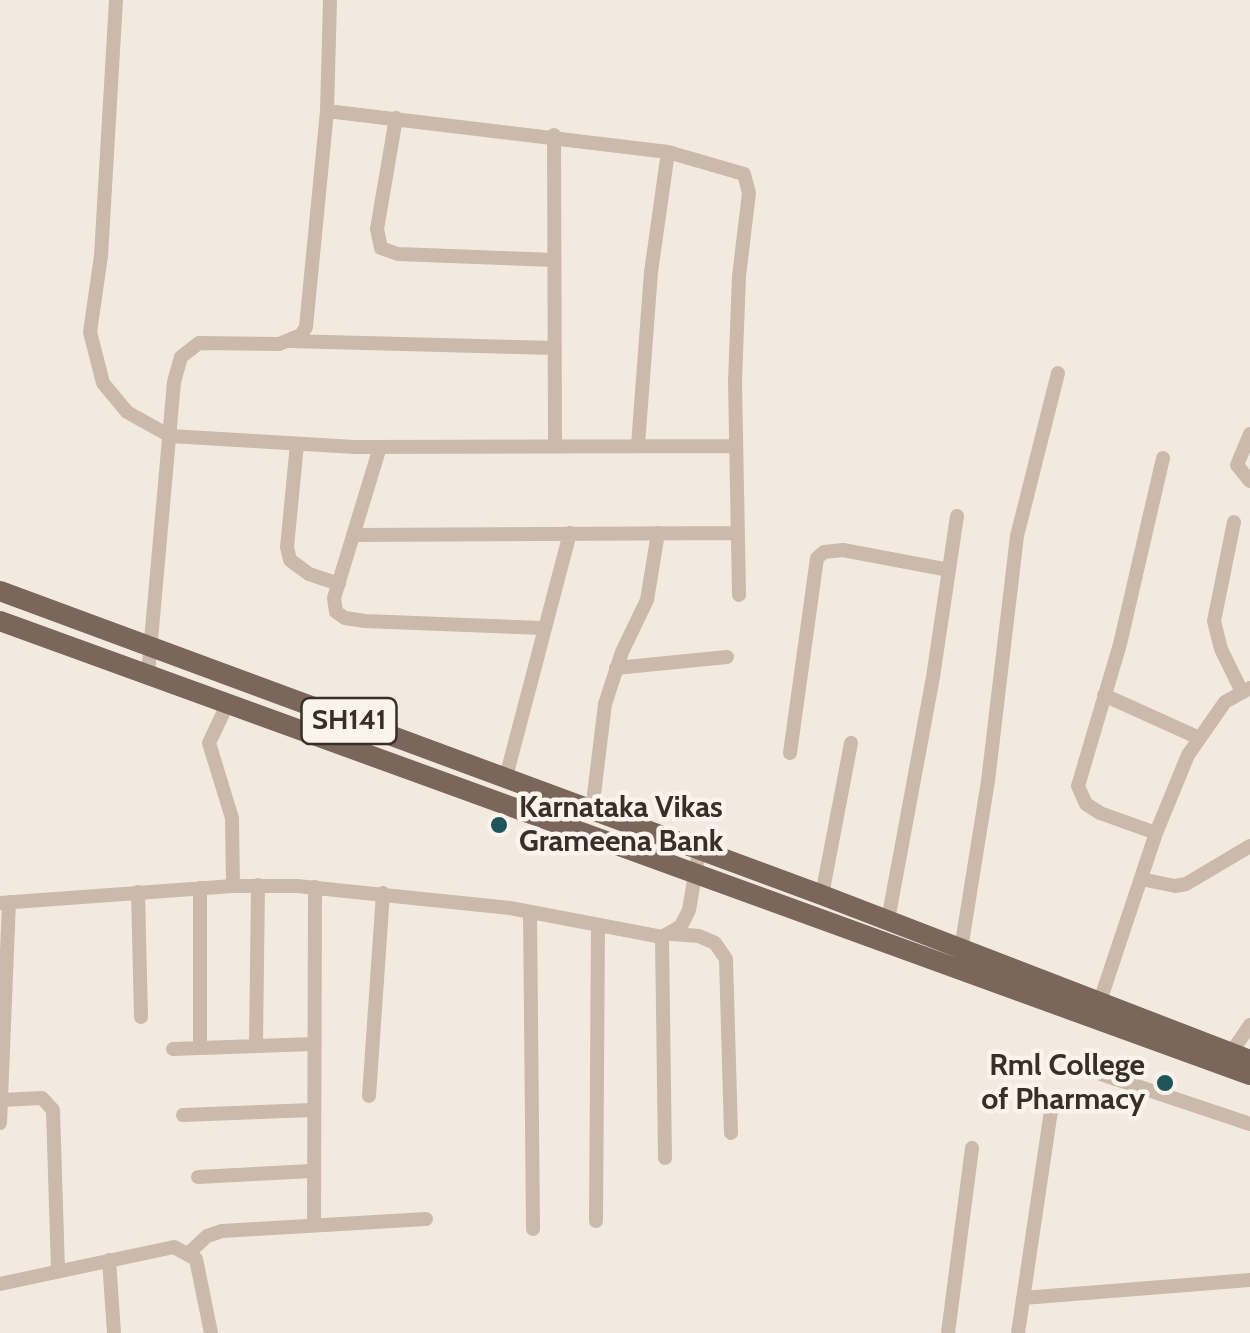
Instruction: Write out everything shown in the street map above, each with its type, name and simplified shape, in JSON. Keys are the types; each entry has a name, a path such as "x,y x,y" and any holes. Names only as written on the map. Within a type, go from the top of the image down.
{"main road":[{"name":"SH141","path":"0,590 699,851"},
{"path":"0,621 695,872 888,920 1240,1057"},
{"path":"699,851 819,905 1250,1075"}],"street":[{"path":"116,0 101,256 90,332 96,366 114,400 139,420 170,436 297,444 736,446"},
{"path":"289,341 301,335 309,311 327,111 330,0"},
{"path":"327,111 554,135 668,152 735,169 749,182 736,328 739,594"},
{"path":"396,118 377,229 381,248 398,254 554,260"},
{"path":"554,135 555,446"},
{"path":"638,444 651,272 668,152"},
{"path":"148,674 177,366 188,347 199,343 265,346 289,341 554,348"},
{"path":"961,949 988,782 1017,536 1058,373"},
{"path":"1249,437 1236,465 1250,481"},
{"path":"297,444 290,560 309,574 339,584"},
{"path":"380,447 339,584 336,612 345,618 542,628"},
{"path":"1156,833 1100,812 1080,797 1078,786 1163,458"},
{"path":"888,920 934,677 957,516"},
{"path":"1100,1001 1156,833 1197,737 1224,702 1246,689 1221,649 1214,621 1234,522"},
{"path":"506,777 570,533"},
{"path":"592,812 598,739 616,668 648,600 658,533"},
{"path":"354,535 737,533"},
{"path":"790,753 817,558 824,552 843,550 948,570"},
{"path":"616,668 727,657"},
{"path":"1104,695 1197,737"},
{"path":"228,704 209,743 232,818 233,886"},
{"path":"819,905 850,743"},
{"path":"1140,879 1174,886 1186,884 1250,846"},
{"path":"666,1158 667,936 689,910 699,851"},
{"path":"256,1044 258,886"},
{"path":"0,1123 5,902 258,886 382,893 530,912 667,936 699,936 715,943 726,959 731,1133"},
{"path":"314,1226 311,1171 315,887"},
{"path":"200,888 200,1047"},
{"path":"138,892 141,1017"},
{"path":"369,1096 382,893"},
{"path":"530,912 533,1229"},
{"path":"596,1221 598,925"},
{"path":"1240,1057 1250,1024"},
{"path":"173,1048 313,1044"},
{"path":"1101,1074 1250,1124"},
{"path":"2,1100 42,1098 53,1110 58,1270"},
{"path":"1018,1333 1052,1104"},
{"path":"182,1115 312,1110"},
{"path":"948,1333 972,1148"},
{"path":"198,1177 311,1171"},
{"path":"190,1252 207,1236 222,1231 426,1219"},
{"path":"0,1284 158,1248 190,1252 196,1259 211,1333"},
{"path":"109,1260 114,1333"},
{"path":"1023,1298 1250,1280"}],"place":[{"name":"Karnataka Vikas Grameena Bank","path":"499,825"},
{"name":"Rml College of Pharmacy","path":"1165,1083"}]}
